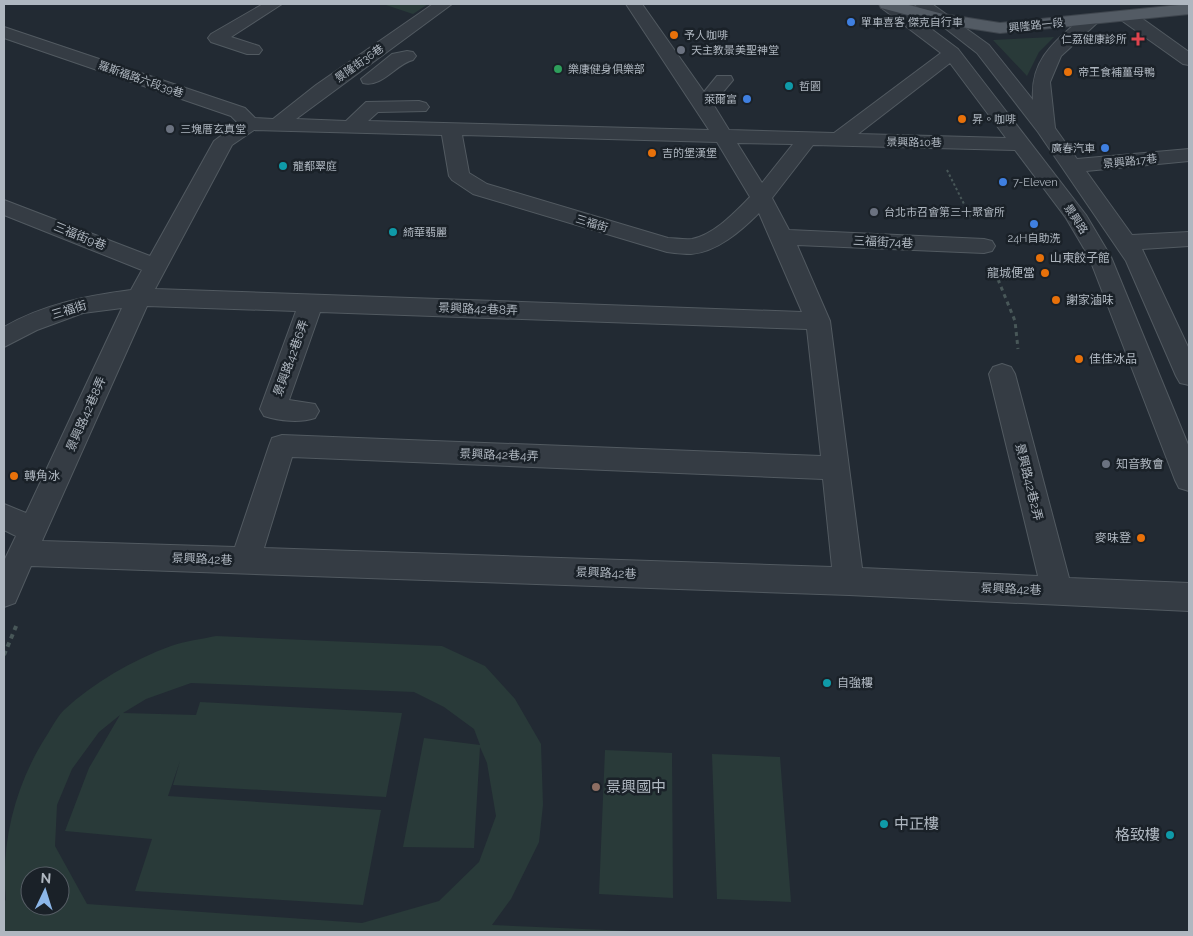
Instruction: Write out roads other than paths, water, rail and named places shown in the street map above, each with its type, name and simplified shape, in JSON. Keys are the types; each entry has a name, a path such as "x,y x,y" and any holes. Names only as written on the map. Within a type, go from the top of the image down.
{"main road":[{"name":"興隆路一段","path":"886,4 946,10 989,10"},
{"name":"興隆路一段","path":"1021,9 1089,11 1127,16 1189,9"},
{"name":"興隆路一段","path":"946,10 1000,28 1089,11"}],"street":[{"path":"253,50 217,38 274,4"},
{"name":"景隆街36巷","path":"276,126 323,88 444,4"},
{"path":"634,4 703,104 762,199 782,237 818,321 849,581"},
{"path":"886,4 924,5 946,10 983,49 1045,128 1127,242 1137,258 1189,376"},
{"name":"景興路","path":"886,4 952,52 1075,215 1100,257 1189,480"},
{"path":"1045,128 1041,82 1053,54 1089,11"},
{"path":"1127,16 1189,60"},
{"name":"羅斯福路六段39巷","path":"4,32 238,112 250,124"},
{"path":"838,140 952,52"},
{"path":"323,88 362,84 398,58 406,56"},
{"path":"703,104 724,80"},
{"path":"350,128 373,106 419,107"},
{"path":"250,124 722,137"},
{"name":"景興路42巷8弄","path":"4,593 139,296 224,141 250,124"},
{"name":"三福街","path":"452,130 459,176 480,189 667,245 692,246 716,238 762,199"},
{"name":"景興路10巷","path":"722,137 1022,144"},
{"path":"762,199 806,140"},
{"name":"景興路17巷","path":"1071,166 1189,155"},
{"name":"三福街9巷","path":"4,206 155,266"},
{"name":"三福街74巷","path":"782,237 984,246"},
{"path":"1127,242 1189,239"},
{"name":"景興路42巷8弄","path":"139,296 818,321"},
{"name":"三福街","path":"4,338 28,324 80,305 139,296"},
{"name":"景興路42巷6弄","path":"306,411 273,409 311,303"},
{"name":"景興路42巷2弄","path":"1002,374 1057,590"},
{"name":"景興路42巷4弄","path":"245,560 282,446 836,468"},
{"path":"4,516 28,542"},
{"name":"景興路42巷","path":"28,542 245,560 849,581 1189,597"}],"place":[{"name":"單車喜客 傑克自行車","path":"851,22"},
{"name":"予人咖啡","path":"674,35"},
{"name":"仁荔健康診所","path":"1138,39"},
{"name":"天主教景美聖神堂","path":"681,50"},
{"name":"樂康健身俱樂部","path":"558,69"},
{"name":"帝王食補薑母鴨","path":"1068,72"},
{"name":"哲園","path":"789,86"},
{"name":"萊爾富","path":"747,99"},
{"name":"昇。咖啡","path":"962,119"},
{"name":"三塊厝玄真堂","path":"170,129"},
{"name":"廣春汽車","path":"1105,148"},
{"name":"吉的堡漢堡","path":"652,153"},
{"name":"龍都翠庭","path":"283,166"},
{"name":"7-Eleven","path":"1003,182"},
{"name":"台北市召會第三十聚會所","path":"874,212"},
{"name":"24H自助洗","path":"1034,224"},
{"name":"綺華翡麗","path":"393,232"},
{"name":"山東餃子館","path":"1040,258"},
{"name":"龍城便當","path":"1045,273"},
{"name":"謝家滷味","path":"1056,300"},
{"name":"佳佳冰品","path":"1079,359"},
{"name":"知音教會","path":"1106,464"},
{"name":"轉角冰","path":"14,476"},
{"name":"麥味登","path":"1141,538"},
{"name":"自強樓","path":"827,683"},
{"name":"景興國中","path":"596,787"},
{"name":"中正樓","path":"884,824"},
{"name":"格致樓","path":"1170,835"}]}
